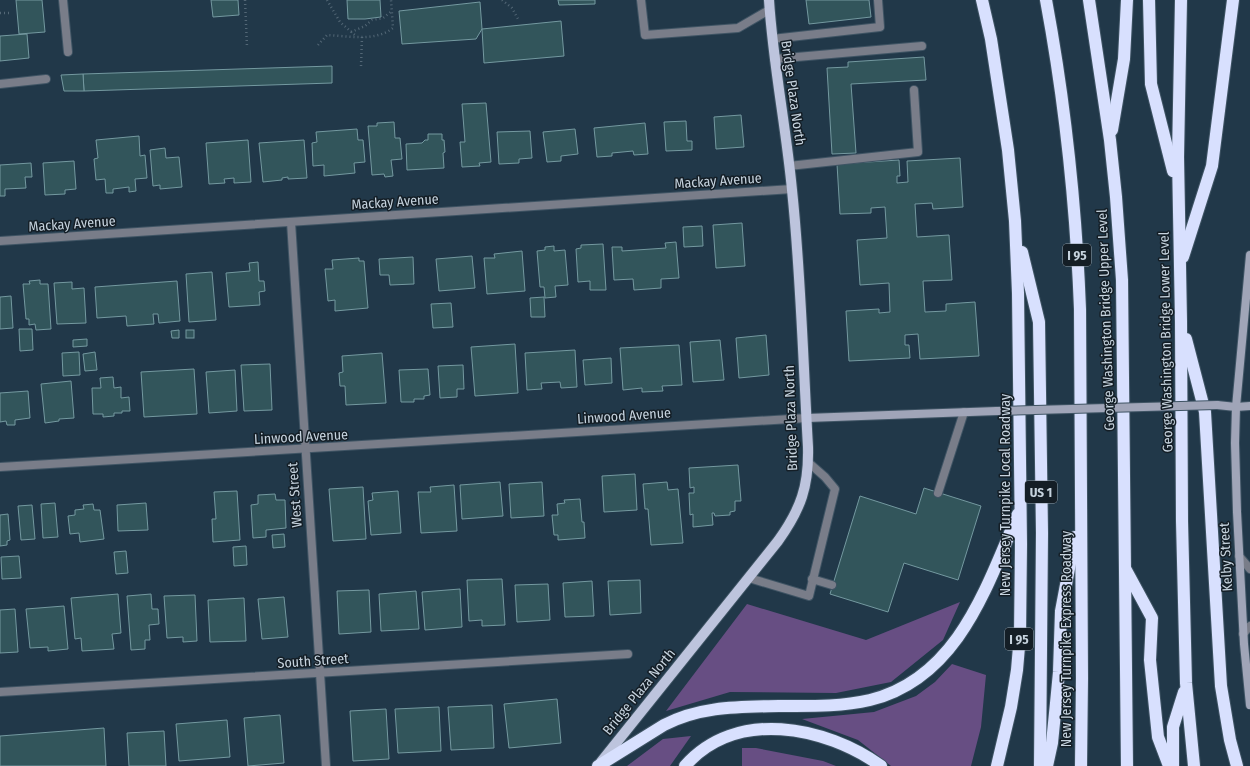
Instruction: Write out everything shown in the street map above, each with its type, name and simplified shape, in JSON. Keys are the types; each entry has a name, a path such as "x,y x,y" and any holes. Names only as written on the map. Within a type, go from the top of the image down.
{"highway":[{"name":"I 95","path":"982,0 991,39 1003,112 1015,221"},
{"name":"George Washington Bridge Upper Level","path":"1046,0 1064,120 1078,275 1080,512"},
{"name":"George Washington Bridge Upper Level","path":"1089,0 1110,140 1122,280 1126,569"},
{"path":"1110,140 1124,59 1127,0"},
{"path":"1149,0 1151,84 1178,192"},
{"name":"George Washington Bridge Lower Level","path":"1181,0 1178,192 1181,320 1182,521 1186,683"},
{"path":"1180,266 1212,166 1233,0"},
{"name":"New Jersey Turnpike Local Roadway","path":"997,766 1011,707 1018,652 1021,581 1018,294 1015,221"},
{"name":"US 1","path":"1015,221 1039,322 1042,533 1040,766"},
{"path":"1181,320 1205,412 1221,680 1227,721 1237,766"},
{"path":"598,766 664,725 698,712 732,708 848,704 870,700 885,695 917,679 932,668 946,654 971,617 982,597 1020,509"},
{"path":"1047,766 1052,743 1057,687 1061,610 1080,512"},
{"name":"New Jersey Turnpike Express Roadway","path":"1080,512 1082,678 1081,766"},
{"path":"1126,569 1127,766"},
{"path":"1126,569 1152,618 1150,660 1158,737 1169,766"},
{"path":"1174,766 1173,727 1186,683"},
{"path":"1186,683 1194,766"},
{"path":"685,766 703,749 728,735 740,732 769,729 799,732 831,740 859,752 881,766"}],"main road":[{"name":"Bridge Plaza North","path":"598,766 781,538 798,510 808,478 809,464 807,418 799,277 792,189 774,59 769,5"},
{"name":"Kelby Street","path":"1250,255 1236,407 1235,443 1235,478 1239,556 1250,704"},
{"name":"Linwood Avenue","path":"807,418 997,411 1250,406"}],"street":[{"path":"63,0 68,52"},
{"path":"641,0 645,35 738,28 769,5"},
{"path":"772,39 880,27 878,0"},
{"path":"774,59 922,46"},
{"path":"0,84 46,79"},
{"path":"789,166 918,152 914,90"},
{"name":"Mackay Avenue","path":"0,241 792,189"},
{"name":"West Street","path":"291,222 326,766"},
{"path":"938,492 964,412"},
{"name":"Linwood Avenue","path":"0,467 807,418"},
{"path":"749,578 808,596 835,489 825,477 809,464"},
{"path":"1239,556 1250,569"},
{"path":"812,579 832,585"},
{"path":"1244,634 1250,626"},
{"name":"South Street","path":"0,692 628,654"}],"path":[{"path":"245,0 247,47"},
{"path":"327,0 340,22 357,37"},
{"path":"318,45 327,35 362,37 381,35 387,32 392,28 391,0"},
{"path":"502,0 512,8 518,19"},
{"path":"351,32 365,26 372,20 382,18 392,11"},
{"path":"0,14 9,13"},
{"path":"361,66 362,37"}],"shaded area":[{"path":"960,602 943,640 891,682 836,693 730,692 666,711 747,604 866,640"},
{"path":"952,664 986,675 981,727 971,766 891,766 858,740 802,719 874,712 916,696 935,682"},
{"path":"691,736 670,766 627,766 663,739"},
{"path":"742,748 756,748 823,761 836,766 742,766"}],"building":[{"path":"16,0 42,0 45,32 19,34"},
{"path":"211,0 238,0 239,15 213,17"},
{"path":"347,0 380,0 381,17 348,19"},
{"path":"558,0 595,0 595,4 559,5"},
{"path":"806,0 869,0 871,17 809,24"},
{"path":"480,2 482,29 476,39 402,44 399,11"},
{"path":"561,21 564,56 484,63 482,29"},
{"path":"27,34 29,58 0,61 0,36"},
{"path":"924,57 926,80 851,84 856,153 832,154 827,68 848,67 848,62"},
{"path":"332,66 332,83 84,91 83,74"},
{"path":"83,74 84,91 64,91 61,75"},
{"path":"486,103 491,162 479,163 480,166 462,167 460,142 465,142 462,104"},
{"path":"741,115 744,147 716,149 714,117"},
{"path":"686,121 687,141 692,141 692,150 666,151 664,122"},
{"path":"394,122 395,138 400,138 402,159 391,160 393,176 385,177 384,174 372,175 368,126 377,126 377,123"},
{"path":"645,123 648,154 634,155 633,151 612,153 612,156 597,157 594,128"},
{"path":"357,129 358,140 363,140 365,162 354,163 355,173 324,176 324,165 313,166 312,143 317,142 316,132"},
{"path":"575,129 578,154 561,156 561,161 547,162 543,132"},
{"path":"530,131 532,158 519,159 519,163 499,164 497,132"},
{"path":"428,134 442,134 445,152 443,153 444,168 407,170 406,144 422,143 425,140 428,140"},
{"path":"139,136 140,156 145,155 147,178 135,179 136,191 129,192 129,187 113,189 113,193 106,193 105,179 96,180 94,159 98,158 96,140"},
{"path":"248,140 251,182 234,183 234,178 224,179 225,183 209,184 206,143"},
{"path":"304,140 307,178 288,179 288,177 282,178 282,180 263,182 259,143"},
{"path":"165,148 166,158 179,157 182,187 160,189 160,185 153,186 150,150"},
{"path":"960,158 963,207 933,209 932,203 915,204 917,237 949,235 952,280 923,281 925,312 946,311 946,304 975,302 979,356 920,359 918,334 905,335 905,345 909,345 910,358 849,361 846,311 879,309 879,313 890,312 889,283 860,285 857,240 887,238 885,207 871,208 871,213 840,214 837,164 899,160 900,176 897,176 897,183 908,182 907,161"},
{"path":"74,161 76,189 65,190 65,194 45,195 43,163"},
{"path":"31,163 32,177 25,177 26,188 5,189 5,196 0,196 0,165"},
{"path":"742,223 745,266 716,268 713,225"},
{"path":"702,226 703,246 684,247 683,227"},
{"path":"676,242 679,278 661,279 661,288 634,290 633,279 614,280 612,247 622,247 622,251 666,248 665,243"},
{"path":"603,244 606,290 590,290 590,281 578,282 576,249 581,248 581,245"},
{"path":"554,246 554,251 565,250 568,285 555,286 556,297 545,298 544,287 540,287 537,251 545,250 545,247"},
{"path":"522,251 525,291 487,294 484,258 495,258 494,254"},
{"path":"472,256 475,288 439,291 436,259"},
{"path":"413,257 414,284 390,285 389,275 380,275 379,259"},
{"path":"359,258 359,261 364,261 368,308 335,311 335,300 328,301 325,269 333,269 332,260"},
{"path":"258,262 259,281 264,281 265,291 259,292 260,305 229,307 226,273 250,271 249,263"},
{"path":"212,272 216,320 189,322 186,274"},
{"path":"40,280 40,284 48,284 51,329 36,330 35,324 29,325 29,319 26,319 23,284 30,284 29,281"},
{"path":"177,281 180,321 159,323 158,314 153,314 154,324 127,326 126,316 97,318 95,287"},
{"path":"72,282 72,289 84,288 86,323 57,324 54,283"},
{"path":"11,296 13,328 0,329 0,297"},
{"path":"544,297 545,317 531,317 530,298"},
{"path":"451,303 453,327 433,328 431,304"},
{"path":"19,329 32,329 33,350 20,351"},
{"path":"179,330 179,338 172,338 171,331"},
{"path":"186,330 194,330 194,338 186,338"},
{"path":"766,335 769,375 739,378 736,338"},
{"path":"87,339 87,346 73,347 73,340"},
{"path":"720,340 724,380 693,382 690,342"},
{"path":"515,344 518,393 475,396 471,347"},
{"path":"679,345 682,385 662,386 663,391 642,392 642,388 623,390 620,348"},
{"path":"575,350 577,387 561,388 560,382 541,383 542,389 527,390 525,353"},
{"path":"79,352 80,375 63,376 62,353"},
{"path":"95,352 97,370 85,371 83,354"},
{"path":"382,353 386,403 346,405 345,386 340,386 339,373 343,372 342,356"},
{"path":"611,358 612,383 585,385 583,360"},
{"path":"270,364 272,410 244,411 241,365"},
{"path":"463,365 464,389 457,389 457,397 440,398 438,366"},
{"path":"194,369 197,414 144,417 141,372"},
{"path":"428,369 430,395 424,396 424,399 414,399 414,402 401,402 399,370"},
{"path":"235,370 237,411 209,413 206,372"},
{"path":"113,377 114,388 121,387 121,398 129,397 130,411 122,411 122,413 114,413 114,416 103,417 103,414 93,414 92,388 101,388 100,378"},
{"path":"71,381 74,418 59,419 59,421 45,423 41,384"},
{"path":"28,391 30,418 15,420 15,425 7,425 6,421 0,422 0,393"},
{"path":"738,465 741,501 735,501 735,511 730,512 730,515 715,516 714,513 712,513 713,525 693,527 693,514 690,515 689,493 694,493 694,487 690,488 689,468"},
{"path":"635,474 637,510 604,512 602,476"},
{"path":"500,482 503,516 462,519 460,485"},
{"path":"542,482 544,516 511,518 509,484"},
{"path":"667,482 668,490 678,489 683,543 651,545 648,509 645,509 643,484"},
{"path":"454,485 457,531 421,533 418,492 431,492 430,487"},
{"path":"363,487 366,539 333,541 329,489"},
{"path":"924,488 981,506 958,580 904,563 888,612 830,594 860,496 916,514"},
{"path":"237,491 240,540 213,542 212,519 216,519 214,492"},
{"path":"398,491 401,533 371,535 368,501 373,500 372,493"},
{"path":"275,494 276,500 285,500 286,528 266,530 266,537 253,538 251,505 258,504 258,495"},
{"path":"580,499 585,538 558,540 558,535 554,535 552,515 558,515 557,504 565,503 564,500"},
{"path":"55,503 58,537 43,538 41,504"},
{"path":"146,503 148,530 118,531 117,505"},
{"path":"93,504 94,510 100,510 104,539 80,542 79,533 70,534 68,516 75,515 75,510 84,509 83,505"},
{"path":"32,505 35,539 21,540 18,506"},
{"path":"8,514 10,540 7,541 7,545 0,546 0,515"},
{"path":"284,534 285,547 273,548 272,535"},
{"path":"246,546 247,565 234,566 233,547"},
{"path":"126,551 128,573 116,574 114,552"},
{"path":"19,556 21,578 2,579 1,557"},
{"path":"502,579 505,625 482,626 482,620 469,621 467,580"},
{"path":"640,580 641,613 610,615 608,581"},
{"path":"592,581 594,616 565,617 563,583"},
{"path":"548,584 550,620 517,622 515,585"},
{"path":"460,589 462,627 425,630 422,592"},
{"path":"369,590 371,632 339,634 337,591"},
{"path":"416,591 419,629 381,631 379,594"},
{"path":"118,594 121,633 112,634 114,649 82,651 81,638 75,639 71,598"},
{"path":"151,594 152,609 158,609 159,624 149,625 150,640 145,640 145,649 131,650 127,596"},
{"path":"195,595 197,641 183,642 183,637 167,638 164,596"},
{"path":"284,597 288,637 262,639 258,599"},
{"path":"244,598 246,641 210,642 208,600"},
{"path":"64,606 68,649 48,651 48,647 30,648 26,609"},
{"path":"15,609 18,652 0,653 0,610"},
{"path":"557,699 561,743 509,748 504,704"},
{"path":"492,705 494,748 451,750 448,707"},
{"path":"439,707 441,751 398,753 395,709"},
{"path":"386,709 389,759 353,761 350,711"},
{"path":"280,715 284,763 248,766 244,718"},
{"path":"227,720 230,757 179,761 176,724"},
{"path":"104,728 106,766 0,766 0,736"},
{"path":"164,731 166,766 129,766 127,733"}]}
